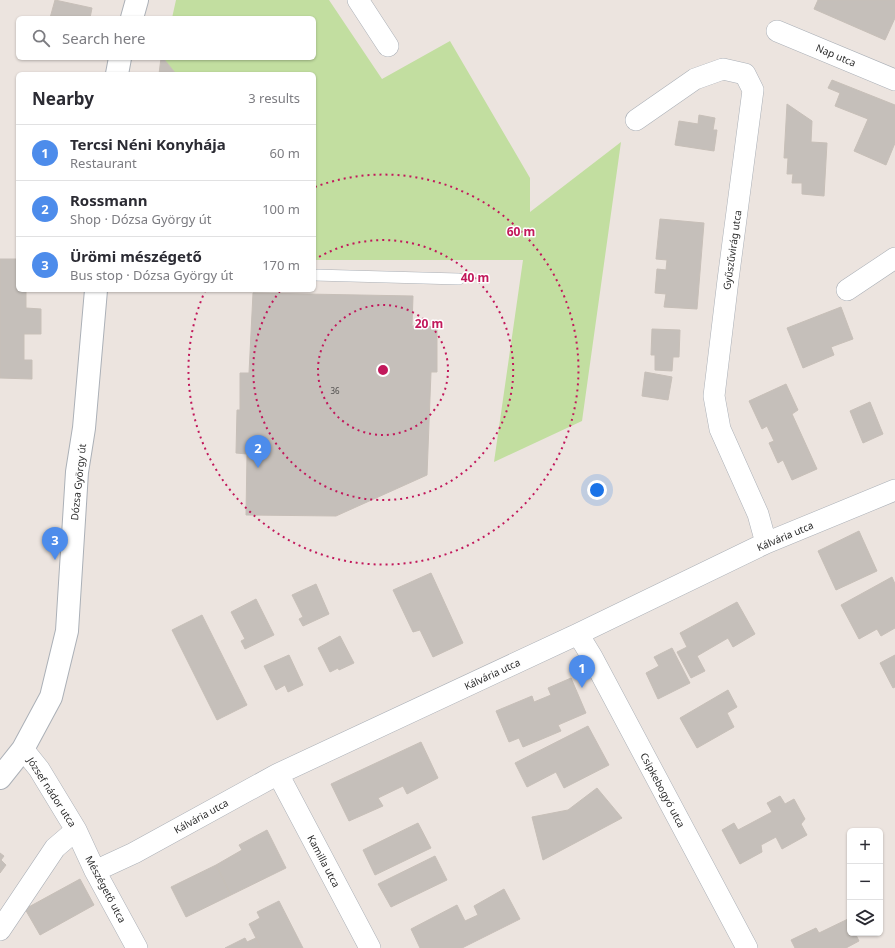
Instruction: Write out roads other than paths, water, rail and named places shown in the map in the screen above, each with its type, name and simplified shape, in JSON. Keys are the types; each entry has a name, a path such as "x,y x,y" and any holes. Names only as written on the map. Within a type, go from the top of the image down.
{"main road":[{"path":"133,16 137,0"},
{"path":"117,72 120,60"},
{"name":"Dózsa György út","path":"0,778 23,749 51,696 68,631 77,472 84,428 96,292"}],"street":[{"path":"358,0 388,46"},
{"name":"Nap utca","path":"777,30 895,80"},
{"name":"Gyűszűvirág utca","path":"636,120 695,79 723,68 745,74 753,90 714,396 720,428 758,514 766,543"},
{"path":"847,290 895,258"},
{"name":"Kálvária utca","path":"95,871 134,853 278,774 578,634 766,543 893,495"},
{"name":"Csipkebogyó utca","path":"578,634 592,657 747,948"},
{"name":"József nádor utca","path":"0,930 55,848 76,830 39,769 23,749"},
{"name":"Kamilla utca","path":"278,774 370,948"},
{"name":"Mészégető utca","path":"76,830 95,871 137,948"}],"lane":[{"path":"316,275 459,279"}],"place":[{"name":"Rossmann","path":"258,468"},
{"name":"Ürömi mészégető","path":"55,560"},
{"name":"Tercsi Néni Konyhája","path":"582,688"}]}
